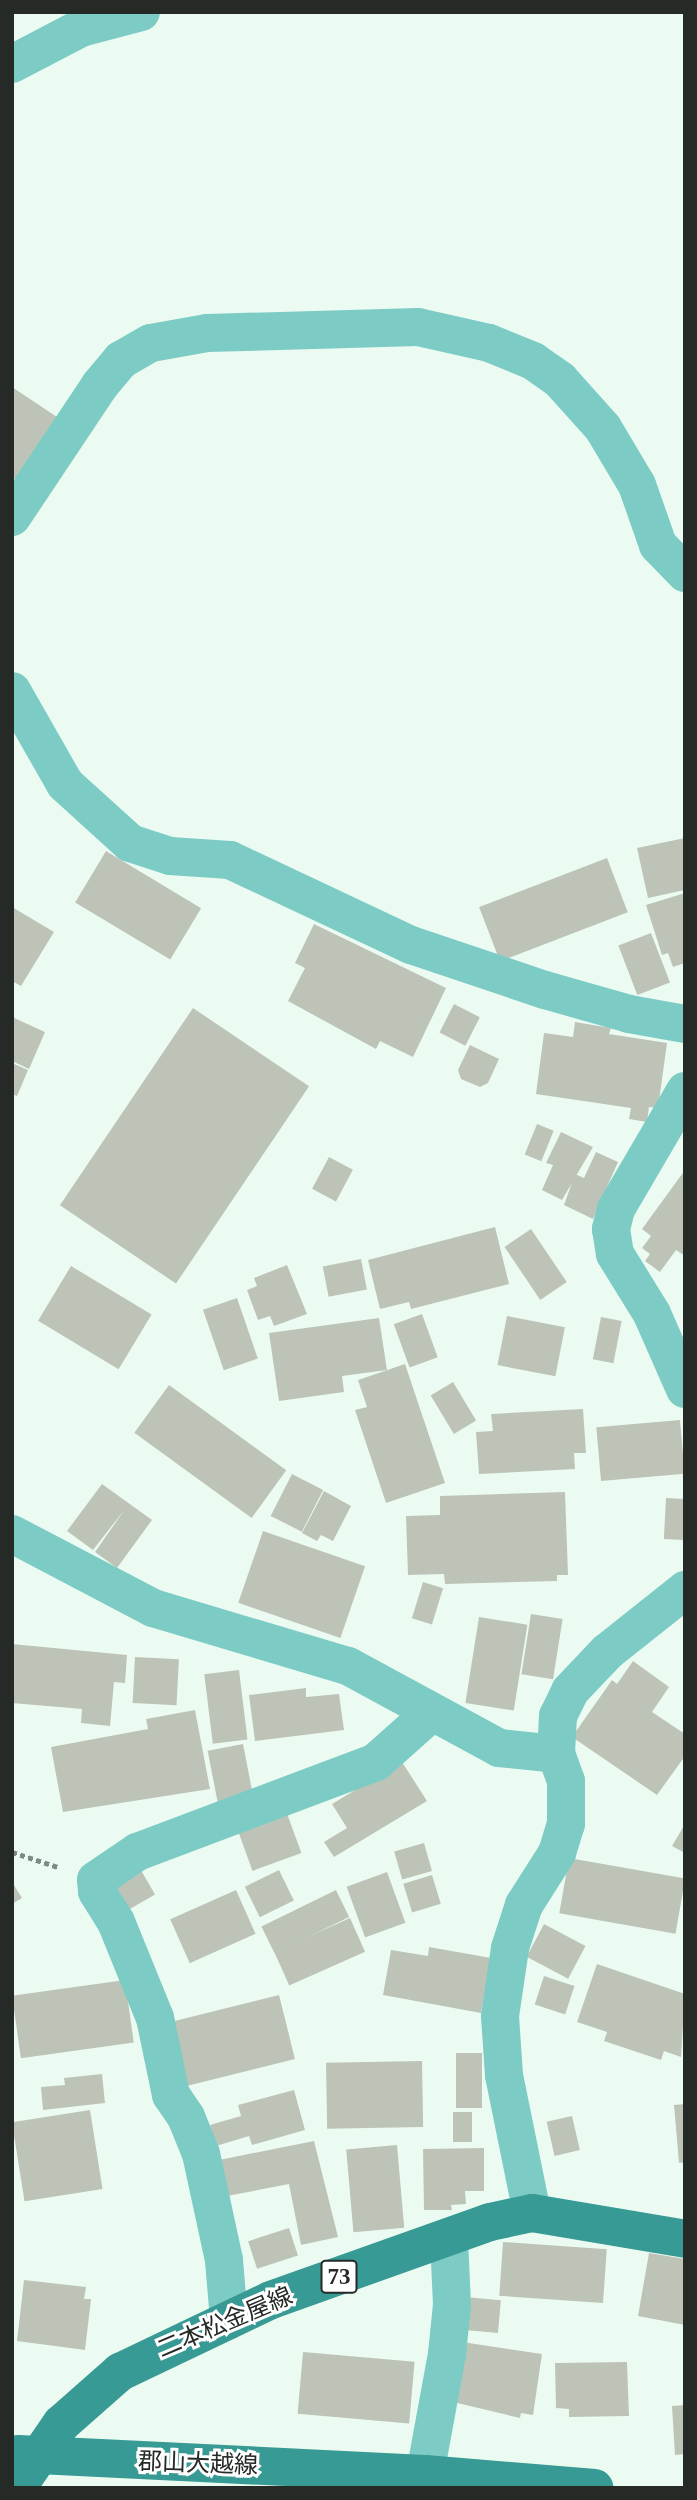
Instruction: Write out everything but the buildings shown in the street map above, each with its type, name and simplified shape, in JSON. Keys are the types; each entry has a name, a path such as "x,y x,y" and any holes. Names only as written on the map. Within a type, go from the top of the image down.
{"main road":[{"name":"二本松金屋線","path":"22,2466 82,2401 120,2372 271,2300 449,2239 489,2222 532,2214 685,2239"},
{"name":"郡山大越線","path":"22,2466 358,2479 425,2474 594,2488"}],"street":[{"path":"12,64 81,28 136,13"},
{"path":"12,517 100,385 121,360 150,343 207,333 418,327 489,343 533,361 560,380 603,428 637,485 658,545 685,573"},
{"path":"12,691 65,784 130,843 170,856 230,860 411,945 545,990 629,1014 685,1024"},
{"path":"685,1091 616,1209 611,1229 615,1254 652,1314 685,1389"},
{"path":"12,1534 153,1608 348,1667 400,1691 430,1713 499,1748 556,1754"},
{"path":"532,2214 504,2075 500,2016 510,1948 524,1905 557,1853 566,1824 566,1781 556,1754 558,1716 569,1691 607,1652 685,1590"},
{"path":"229,2320 224,2260 201,2154 186,2117 171,2095 155,2018 116,1922 97,1891 96,1880 137,1852 376,1762 430,1713"},
{"path":"425,2474 447,2354 452,2305 449,2239"}],"path":[{"path":"12,1852 96,1880"}]}
